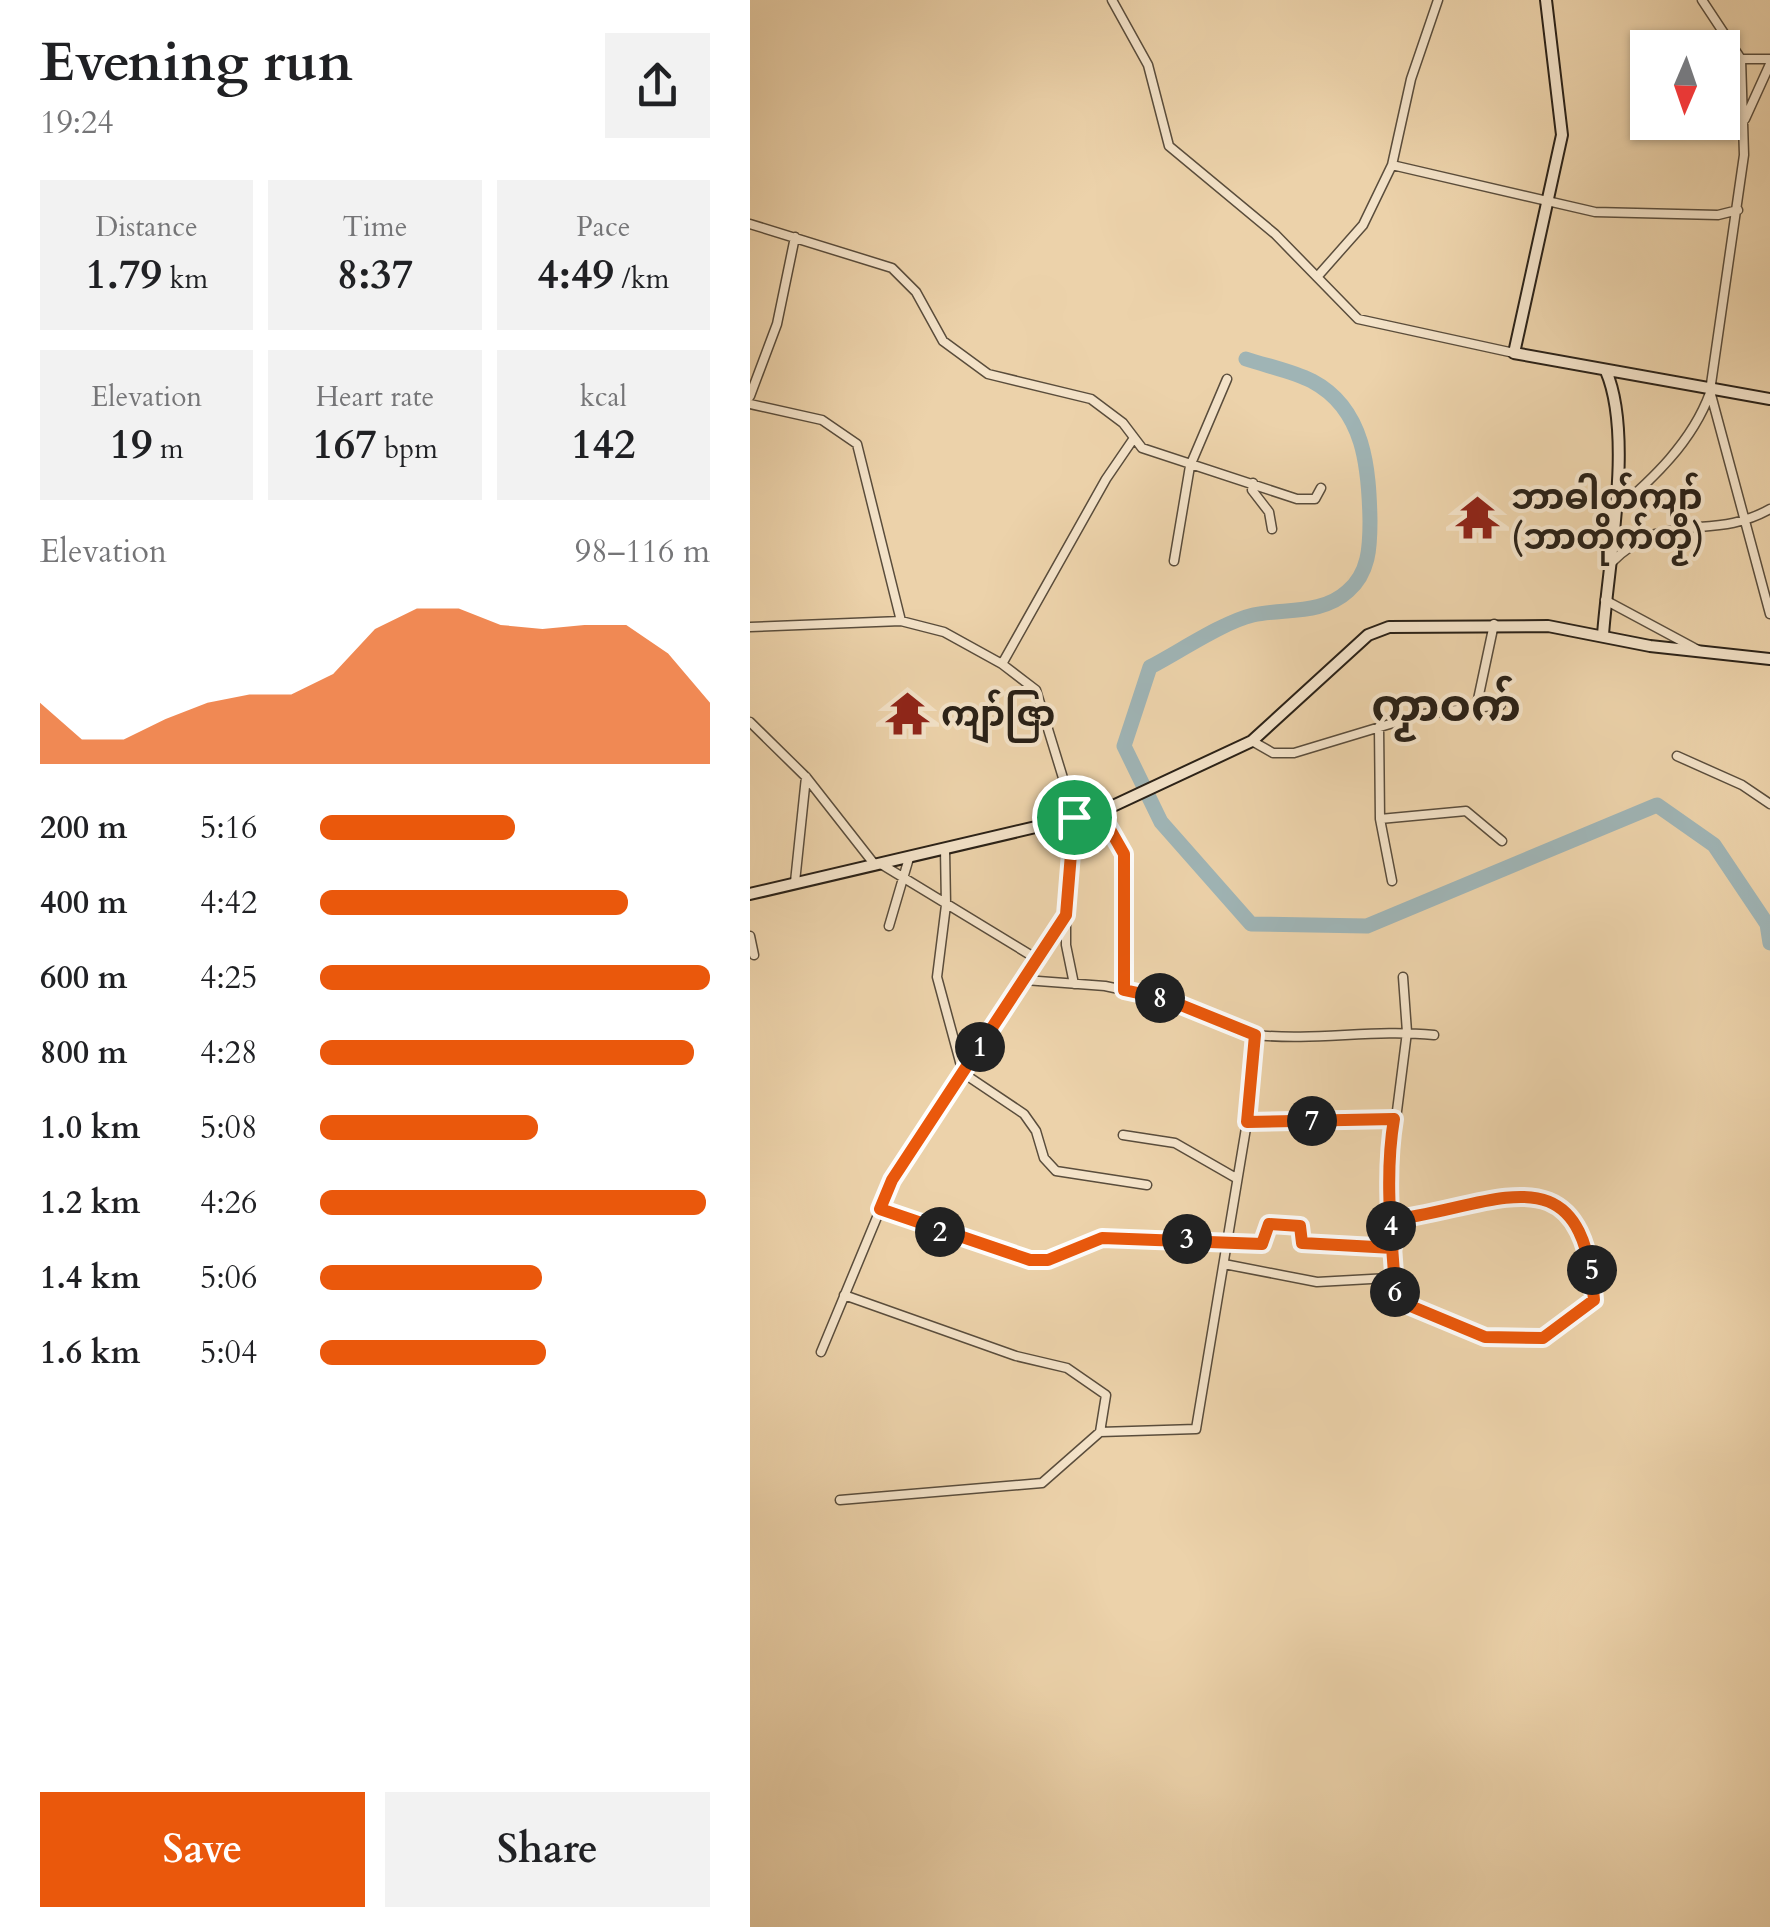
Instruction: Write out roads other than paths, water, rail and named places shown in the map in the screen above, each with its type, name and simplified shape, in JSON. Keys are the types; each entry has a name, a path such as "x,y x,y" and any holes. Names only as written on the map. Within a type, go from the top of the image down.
{"street":[{"path":"1112,0 1148,65 1169,146 1232,196 1358,319 1710,391 1770,398"},
{"path":"1316,277 1363,225 1392,165 1411,79 1438,0"},
{"path":"1514,352 1562,135 1546,0"},
{"path":"1614,512 1667,464 1696,424 1710,391 1738,210 1743,121 1741,59 1702,0"},
{"path":"1741,59 1770,62 1743,121"},
{"path":"1392,165 1499,188 1546,204 1595,212 1718,215 1738,210"},
{"path":"750,224 892,268 916,292 943,341 988,374 1091,399 1123,423 1142,448 1308,501 1315,500 1321,488"},
{"path":"750,396 778,324 795,237"},
{"path":"1603,635 1614,512 1617,396 1606,370"},
{"path":"1174,561 1190,466 1227,379"},
{"path":"1710,391 1770,614"},
{"path":"750,404 822,420 857,444 901,620"},
{"path":"1002,664 1106,479 1134,438"},
{"path":"1253,483 1252,490 1269,512 1272,529"},
{"path":"1610,564 1637,538 1654,532 1748,522 1770,509"},
{"path":"1605,600 1704,653"},
{"path":"750,627 901,620 944,632 1002,664 1036,690 1074,817 1066,915 1066,946 1074,984"},
{"path":"1477,704 1494,624"},
{"path":"750,894 1100,812 1252,741 1368,635 1389,628 1548,626 1704,653 1770,659"},
{"path":"1252,741 1273,753 1294,752 1379,726 1477,704 1501,704"},
{"path":"750,722 806,778 878,865 979,921 1037,959"},
{"path":"1379,726 1380,819 1392,881"},
{"path":"1677,756 1742,785 1770,804"},
{"path":"795,882 806,778"},
{"path":"1380,819 1466,811 1502,841"},
{"path":"1100,812 1124,854 1124,990"},
{"path":"945,848 946,905 938,977 963,1073 1024,1114 1036,1131 1044,1158 1056,1171 1147,1185"},
{"path":"889,926 909,858"},
{"path":"822,1352 892,1180 1066,915"},
{"path":"750,936 754,955"},
{"path":"1390,1220 1431,1215 1499,1196 1552,1200 1569,1213 1591,1257 1594,1300 1543,1338 1485,1337 1396,1300 1390,1220 1394,1119 1407,1032 1404,977"},
{"path":"1024,980 1124,990 1166,999 1255,1035 1326,1038 1358,1036 1366,1030 1434,1035"},
{"path":"1100,1432 1196,1429 1247,1122 1255,1035"},
{"path":"1247,1122 1394,1119"},
{"path":"1124,1134 1176,1143 1236,1178"},
{"path":"880,1209 1030,1260 1048,1260 1102,1238 1262,1244 1269,1224 1300,1226 1302,1243 1393,1248"},
{"path":"1224,1264 1318,1282 1388,1278"},
{"path":"840,1500 1042,1483 1100,1432 1106,1396 1067,1368 1016,1356 844,1295"}],"waterway":[{"path":"1246,359 1312,381 1343,407 1365,461 1370,521 1367,559 1355,584 1338,599 1241,619 1150,667 1124,746 1161,822 1251,924 1367,926 1657,805 1714,845 1767,924 1770,943"}],"place":[{"name":"ဘာဓါတ်ကျာ် (ဘာတိုက်တၟိ)","path":"1478,517"},
{"name":"ကျာ်ဇြာ","path":"908,714"}],"district":[{"name":"ကၟာဝက်","path":"1446,705"}]}
